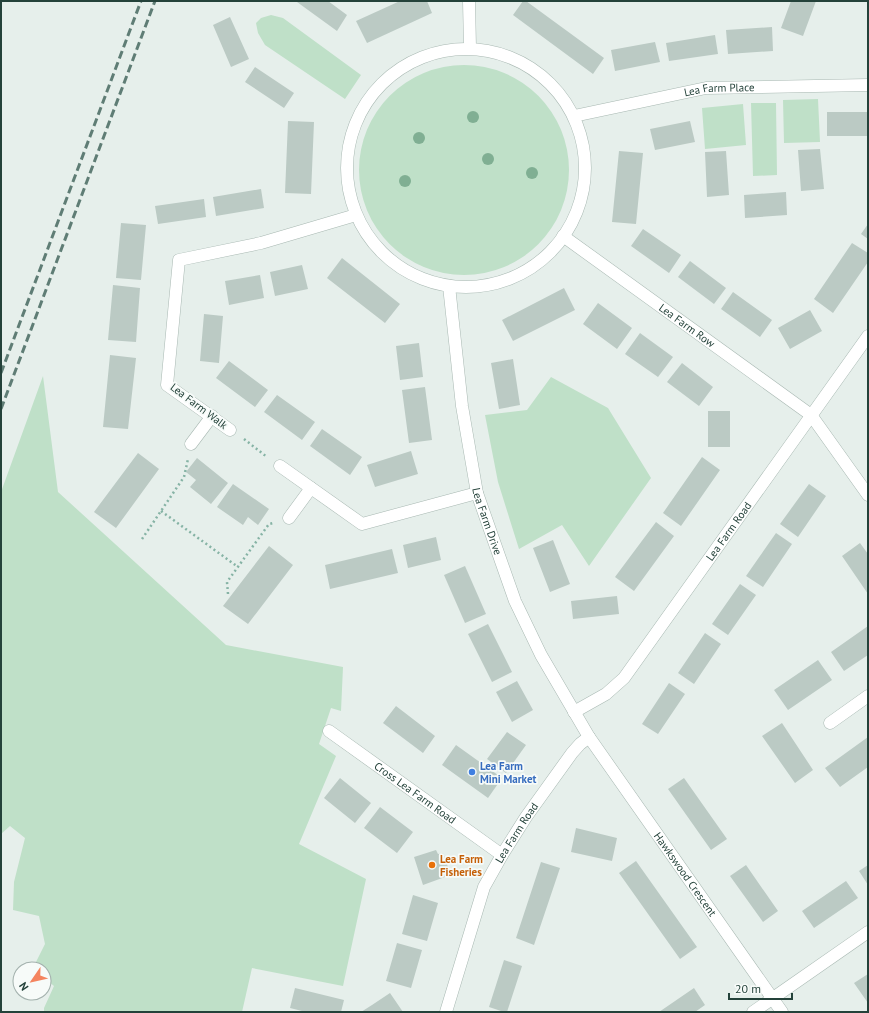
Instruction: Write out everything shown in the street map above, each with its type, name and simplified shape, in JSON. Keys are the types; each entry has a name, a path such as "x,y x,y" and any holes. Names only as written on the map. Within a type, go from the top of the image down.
{"street":[{"path":"469,1 470,48"},
{"path":"470,48 512,57 548,81 574,116 585,157 581,198 564,236 541,260 513,277 482,286 449,286 420,278 393,262 372,241 356,215 346,168 355,121 382,81 422,56 470,48"},
{"name":"Lea Farm Place","path":"574,116 706,88 868,85"},
{"name":"Lea Farm Walk","path":"230,430 167,385 180,260 261,243 356,215"},
{"name":"Lea Farm Row","path":"564,236 811,415 868,495"},
{"name":"Lea Farm Drive","path":"449,286 462,406 477,493 515,601 541,655 589,737"},
{"name":"Lea Farm Road","path":"574,712 606,694 624,678 868,336"},
{"path":"192,444 212,416"},
{"path":"280,466 362,524 477,493"},
{"path":"289,518 311,488"},
{"path":"830,722 868,696"},
{"name":"Cross Lea Farm Road","path":"329,731 502,855"},
{"name":"Lea Farm Road","path":"446,1012 484,887 526,817 572,753 589,737"},
{"name":"Hawkswood Crescent","path":"589,737 782,1012"},
{"path":"753,1012 868,932"}],"path":[{"name":"Lea Farm Walk","path":"230,430 280,466"},
{"path":"142,539 184,477 192,444"},
{"path":"162,511 238,567"},
{"path":"228,594 227,582 269,524 289,518"}],"green space":[{"path":"271,15 283,18 361,75 345,99 265,45 258,33 256,23 261,18"},
{"path":"464,65 484,67 504,73 522,83 538,96 551,112 561,130 567,150 569,170 567,190 561,210 551,228 538,244 522,257 504,267 484,273 464,275 444,273 424,267 406,257 390,244 377,228 367,210 361,190 359,170 361,150 367,130 377,112 390,96 406,83 424,73 444,67"},
{"path":"818,99 820,142 784,143 783,100"},
{"path":"751,103 776,103 777,175 753,176"},
{"path":"743,104 746,145 705,149 702,108"},
{"path":"43,376 58,492 226,645 343,667 341,711 331,708 319,744 336,756 299,844 366,879 343,986 252,968 242,1012 44,1012 47,1001 52,1001 52,990 54,986 52,984 52,961 36,961 45,944 39,916 13,910 14,882 25,838 10,826 1,834 1,492"},
{"path":"551,377 608,408 651,478 589,566 562,525 519,549 498,482 485,415 527,410"}],"building":[{"path":"328,1 347,15 337,31 297,2"},
{"path":"400,1 427,1 432,13 367,43 356,21"},
{"path":"523,1 526,1 604,58 593,74 513,15"},
{"path":"791,1 816,1 803,36 781,28"},
{"path":"230,17 249,59 231,67 213,25"},
{"path":"772,27 773,51 728,54 726,30"},
{"path":"715,35 718,54 669,61 666,43"},
{"path":"655,42 660,62 615,71 611,50"},
{"path":"255,67 294,93 284,108 245,82"},
{"path":"827,112 868,112 868,136 827,136"},
{"path":"288,121 314,122 311,194 285,193"},
{"path":"690,121 695,142 655,150 650,129"},
{"path":"820,149 824,189 801,191 798,150"},
{"path":"619,151 643,153 636,224 612,222"},
{"path":"726,151 729,195 707,197 705,152"},
{"path":"261,189 264,208 216,216 213,197"},
{"path":"786,192 787,215 745,218 744,195"},
{"path":"204,199 206,217 158,224 155,206"},
{"path":"121,223 146,225 141,280 116,278"},
{"path":"868,224 868,239 861,234"},
{"path":"643,229 681,255 669,273 631,246"},
{"path":"852,243 868,253 868,262 833,313 814,299"},
{"path":"342,258 400,304 385,323 327,278"},
{"path":"690,261 726,288 714,304 678,277"},
{"path":"302,265 308,289 275,296 270,272"},
{"path":"260,275 264,298 229,305 225,281"},
{"path":"113,285 140,288 136,342 108,340"},
{"path":"564,288 575,310 513,341 502,320"},
{"path":"733,292 772,320 760,337 721,309"},
{"path":"598,303 632,328 617,349 583,324"},
{"path":"810,310 822,331 790,349 778,328"},
{"path":"204,314 223,316 219,363 200,361"},
{"path":"640,333 673,357 658,377 625,354"},
{"path":"419,343 423,377 400,380 396,346"},
{"path":"110,355 136,358 128,429 103,427"},
{"path":"513,359 520,405 499,409 491,363"},
{"path":"229,361 268,390 255,407 216,378"},
{"path":"682,363 713,387 699,406 667,382"},
{"path":"425,387 432,440 409,443 402,390"},
{"path":"277,395 315,422 302,440 264,412"},
{"path":"708,411 730,411 730,447 708,447"},
{"path":"322,429 362,457 350,475 310,446"},
{"path":"411,451 418,474 375,487 367,465"},
{"path":"138,453 159,469 116,528 94,512"},
{"path":"702,457 720,470 681,526 663,513"},
{"path":"197,458 228,483 211,504 190,487 196,480 186,472"},
{"path":"233,484 269,509 258,525 248,517 243,525 217,507"},
{"path":"809,484 826,496 798,537 780,524"},
{"path":"656,522 674,536 634,591 615,577"},
{"path":"776,533 792,544 763,587 746,576"},
{"path":"436,537 441,560 408,568 403,545"},
{"path":"553,540 570,584 550,592 533,548"},
{"path":"860,543 868,554 868,594 842,556"},
{"path":"269,546 293,565 248,624 223,606"},
{"path":"392,549 398,573 330,589 325,565"},
{"path":"465,566 486,614 465,623 444,575"},
{"path":"740,584 756,595 728,635 712,624"},
{"path":"617,596 619,614 573,619 571,601"},
{"path":"488,624 512,672 492,682 468,634"},
{"path":"868,626 868,655 844,671 831,652"},
{"path":"705,633 721,644 694,684 678,673"},
{"path":"818,660 832,680 788,710 774,690"},
{"path":"517,681 533,710 512,722 496,692"},
{"path":"669,683 685,694 658,734 642,724"},
{"path":"396,706 435,736 423,753 383,723"},
{"path":"782,723 813,770 795,783 762,736"},
{"path":"507,732 526,745 506,773 487,759"},
{"path":"868,737 868,767 840,787 825,768"},
{"name":"Lea Farm Mini Market","path":"456,745 502,778 488,798 442,765"},
{"path":"340,778 371,803 355,823 324,798"},
{"path":"684,778 727,839 711,850 668,789"},
{"path":"380,807 413,832 397,853 364,828"},
{"path":"576,828 617,838 612,861 571,852"},
{"name":"Lea Farm Fisheries","path":"436,850 438,854 443,853 450,873 444,874 445,877 423,885 414,857"},
{"path":"636,861 697,947 680,959 619,873"},
{"path":"541,862 560,868 534,945 516,938"},
{"path":"746,865 778,911 763,922 730,876"},
{"path":"868,865 868,885 859,871"},
{"path":"846,881 858,898 814,928 802,911"},
{"path":"413,895 438,903 427,941 402,934"},
{"path":"397,943 422,950 411,988 386,981"},
{"path":"504,960 522,966 507,1012 489,1007"},
{"path":"868,974 868,1003 854,983"},
{"path":"295,988 344,1000 341,1012 306,1012 290,1008"},
{"path":"694,988 705,1005 695,1012 659,1012"},
{"path":"390,993 403,1012 361,1012 372,1005"}],"railway":[{"path":"1,373 141,1"},
{"path":"1,409 155,1"}],"place":[{"name":"Lea Farm Mini Market","path":"472,772"},
{"name":"Lea Farm Fisheries","path":"432,865"}]}
